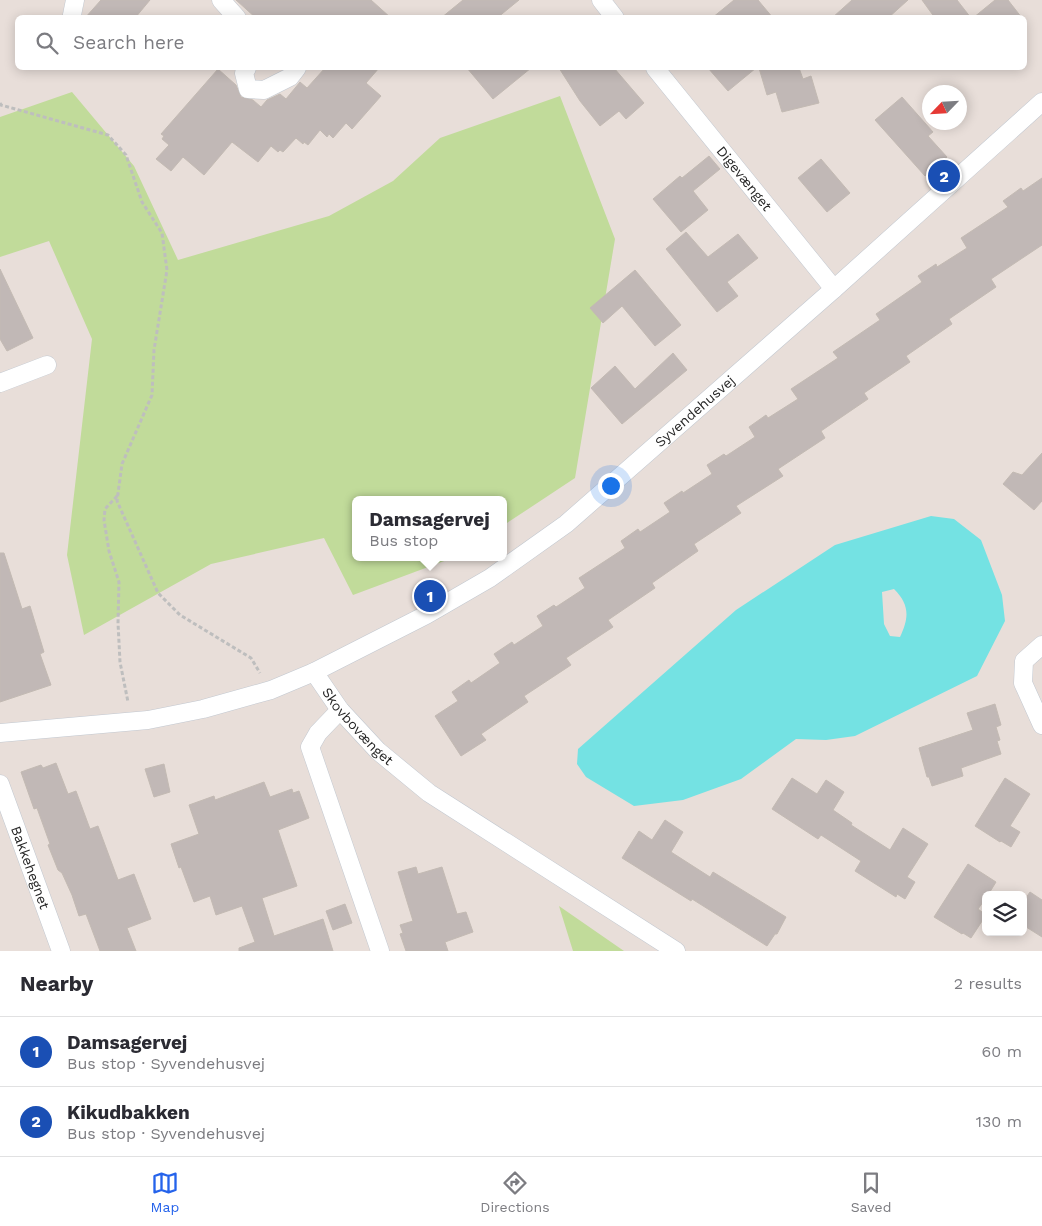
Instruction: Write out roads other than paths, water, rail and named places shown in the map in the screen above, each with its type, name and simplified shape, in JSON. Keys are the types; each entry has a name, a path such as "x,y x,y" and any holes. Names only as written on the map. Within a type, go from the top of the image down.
{"street":[{"path":"221,0 234,15"},
{"path":"601,0 613,15"},
{"path":"246,70 244,72 248,89 264,90 290,77 295,70"},
{"name":"Digevænget","path":"657,70 834,289"},
{"name":"Syvendehusvej","path":"314,672 426,615 490,578 566,524 834,289 1042,102"},
{"path":"0,383 46,365"},
{"path":"1042,645 1024,661 1023,683 1042,725"},
{"name":"Skovbovænget","path":"0,733 134,722 203,709 271,690 314,672 340,710 378,751 430,793 676,951"},
{"path":"340,710 318,733 310,747 380,951"},
{"name":"Bakkehegnet","path":"0,784 61,951"}],"water":[{"path":"931,516 954,519 981,540 1002,595 1005,621 977,676 855,736 826,740 796,739 741,779 683,800 634,806 586,777 577,764 578,749 736,610 835,545","holes":["894,589 899,595 906,612 905,624 900,637 890,636 884,624 882,592"]}],"place":[{"name":"Kikudbakken","path":"944,176"},
{"name":"Damsagervej","path":"430,596"}]}
